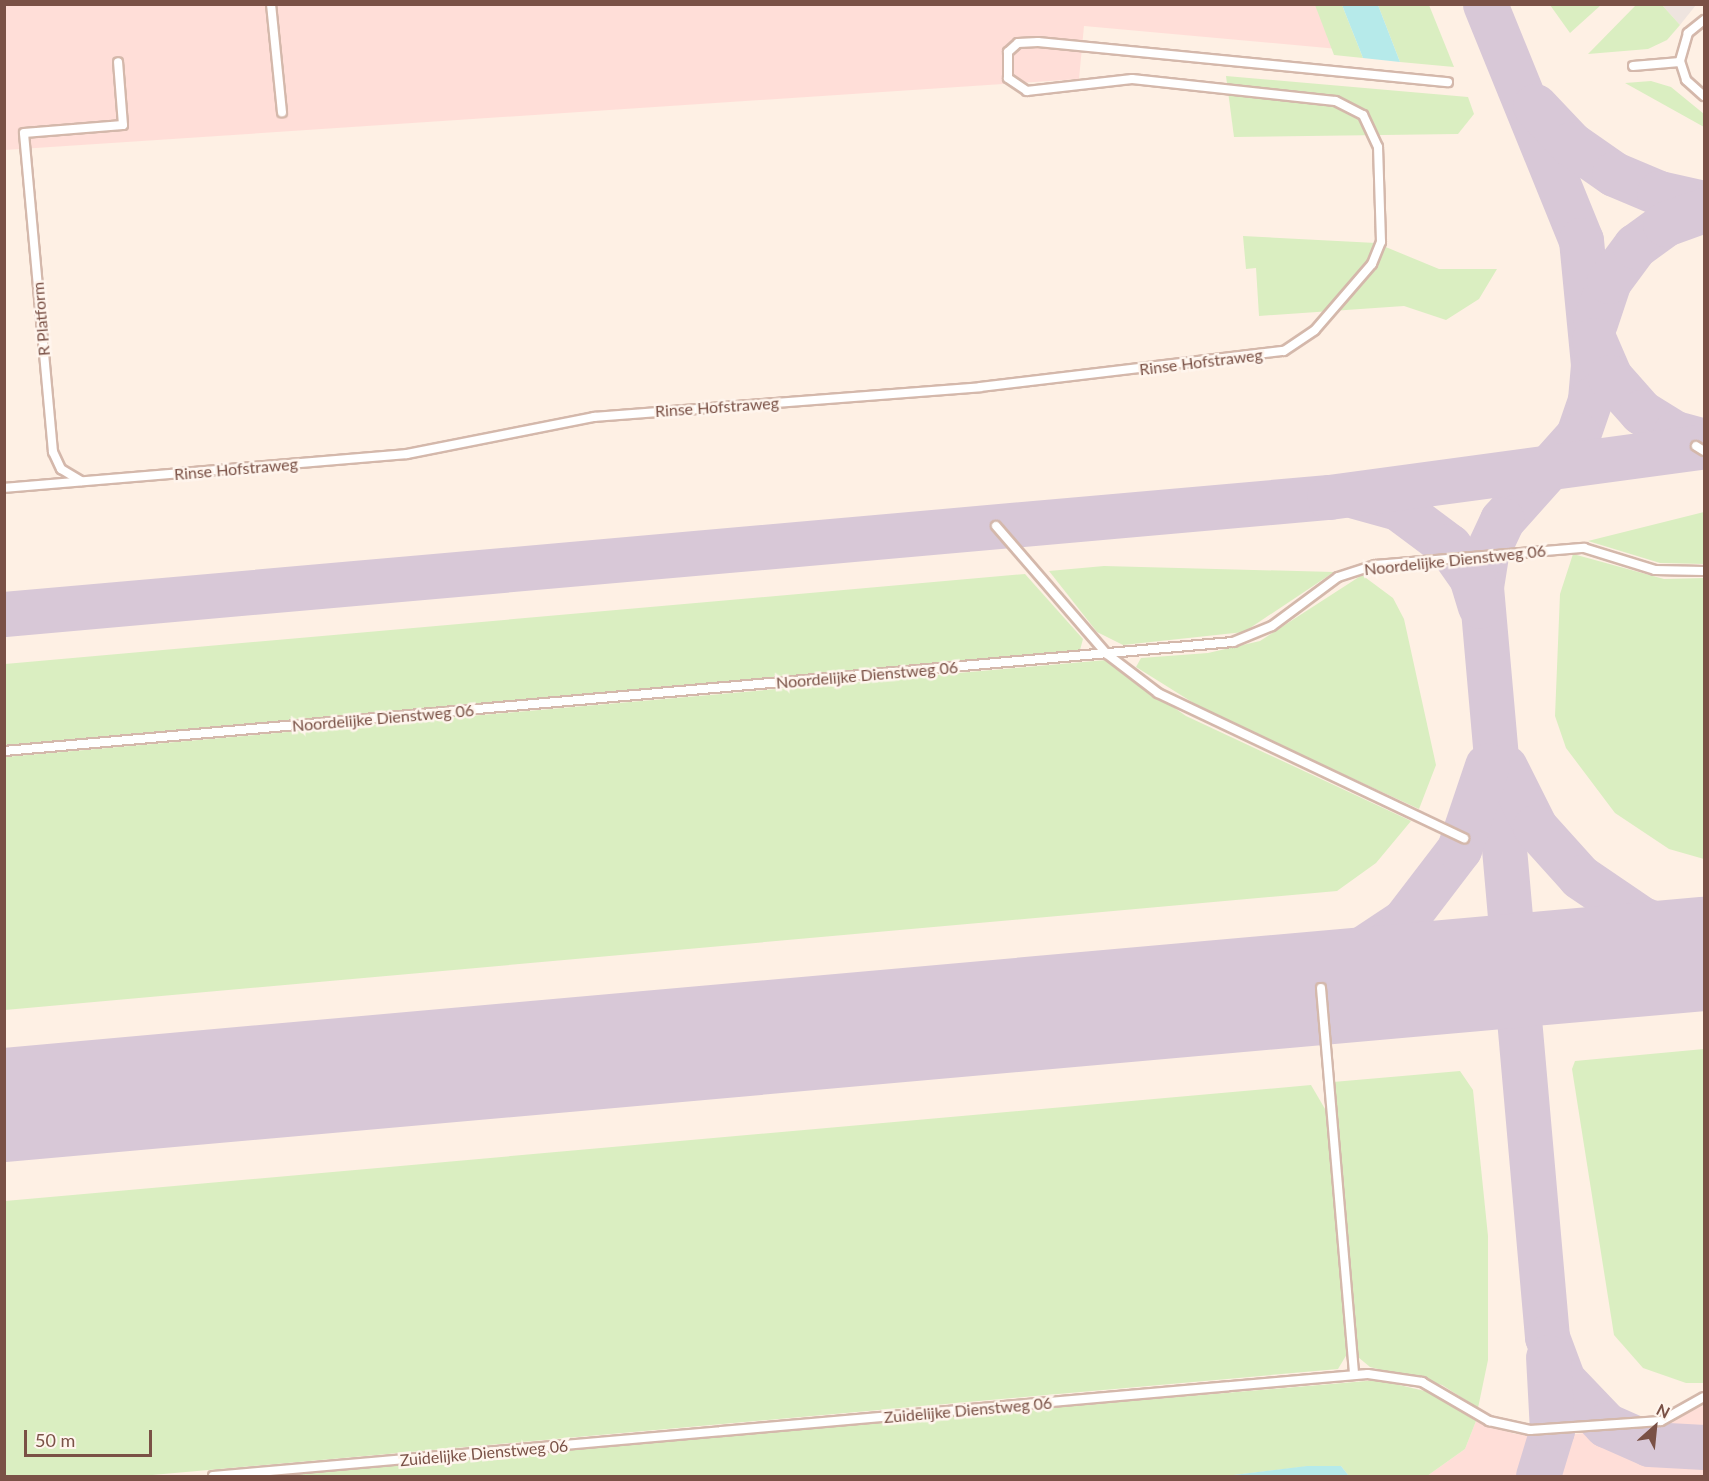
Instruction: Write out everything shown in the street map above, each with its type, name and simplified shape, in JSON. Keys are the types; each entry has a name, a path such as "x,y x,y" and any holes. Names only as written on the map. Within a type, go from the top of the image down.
{"lane":[{"path":"271,4 282,112"},
{"path":"1704,20 1688,33 1680,62 1686,80 1704,96"},
{"name":"Rinse Hofstraweg","path":"4,488 439,450 594,417 980,387 1284,351 1315,330 1372,264 1381,242 1378,147 1363,115 1335,101 1132,79 1027,91 1008,78 1008,52 1018,43 1038,42 1448,82"},
{"name":"R Platform","path":"91,482 66,474 53,452 24,133 123,125 118,62"},
{"path":"1633,66 1680,62"},
{"path":"1696,446 1704,451"},
{"path":"996,526 1107,654 1186,710 1464,838"},
{"name":"Noordelijke Dienstweg 06","path":"4,751 1107,654 1245,639 1272,626 1338,577 1375,565 1584,548 1655,570 1704,572"},
{"path":"1321,988 1354,1376"},
{"name":"Zuidelijke Dienstweg 06","path":"213,1476 1354,1376 1412,1379 1489,1421 1530,1430 1661,1420 1704,1397"}],"shaded area":[{"path":"1323,4 1338,49 1084,26 1079,79 5,150 5,5"},
{"path":"1662,5 1696,5 1680,25"},
{"path":"1704,1405 1704,1476 1427,1476 1465,1449 1476,1421 1515,1434 1553,1436 1662,1426"}],"green space":[{"path":"1315,5 1342,5 1363,58 1334,55"},
{"path":"1378,5 1429,5 1454,67 1400,62"},
{"path":"1550,5 1601,5 1570,33"},
{"path":"1636,5 1662,5 1680,25 1667,40 1648,49 1588,54"},
{"path":"1226,76 1468,97 1474,114 1458,134 1234,137"},
{"path":"1651,81 1671,87 1704,114 1704,127 1625,83"},
{"path":"1243,236 1376,243 1439,269 1497,269 1479,299 1446,320 1404,306 1259,316 1256,268 1246,269"},
{"path":"1704,512 1704,564 1660,563 1588,541"},
{"path":"1573,554 1664,579 1704,578 1704,859 1669,849 1615,813 1566,748 1555,716 1560,594"},
{"path":"1104,566 1334,572 1244,632 1123,645 1097,632 1049,571"},
{"path":"1025,574 1083,639 1080,650 5,745 5,664"},
{"path":"1362,575 1393,598 1404,619 1436,765 1419,809 1208,712 1136,667 1141,658 1208,653 1260,641"},
{"path":"1106,660 1186,716 1411,821 1376,863 1337,891 5,1010 5,757"},
{"path":"1704,1049 1704,1383 1686,1383 1643,1368 1614,1335 1572,1069 1575,1061"},
{"path":"1460,1071 1473,1090 1488,1236 1488,1360 1478,1408 1442,1385 1370,1367 1358,1357 1333,1082"},
{"path":"1311,1085 1328,1114 1347,1354 1338,1369 141,1476 5,1476 5,1201"},
{"path":"1378,1380 1429,1392 1476,1421 1465,1449 1427,1476 1349,1476 1341,1466 1311,1466 1225,1476 245,1476"}],"water":[{"path":"1342,5 1378,5 1400,62 1363,58"},
{"path":"1307,1466 1341,1466 1349,1476 1225,1476"}],"taxiway":[{"path":"1485,4 1581,240 1593,365 1590,400 1578,435 1502,520 1486,555 1481,587 1547,1337 1563,1380 1606,1425 1649,1444 1704,1447"},
{"path":"1535,106 1571,144 1614,174 1659,193 1704,203"},
{"path":"1595,323 1609,281 1635,246 1665,224 1704,210"},
{"path":"1594,340 1610,377 1641,412 1675,433 1704,441"},
{"path":"4,614 1329,497 1704,446"},
{"path":"1355,496 1398,508 1449,546 1471,577 1480,606"},
{"path":"1256,994 1330,970 1404,921 1459,849 1487,766"},
{"path":"1505,767 1535,827 1580,877 1642,919 1704,941"},
{"path":"1538,1476 1552,1430 1548,1357"}],"runway":[{"path":"4,1105 1704,954"}]}
